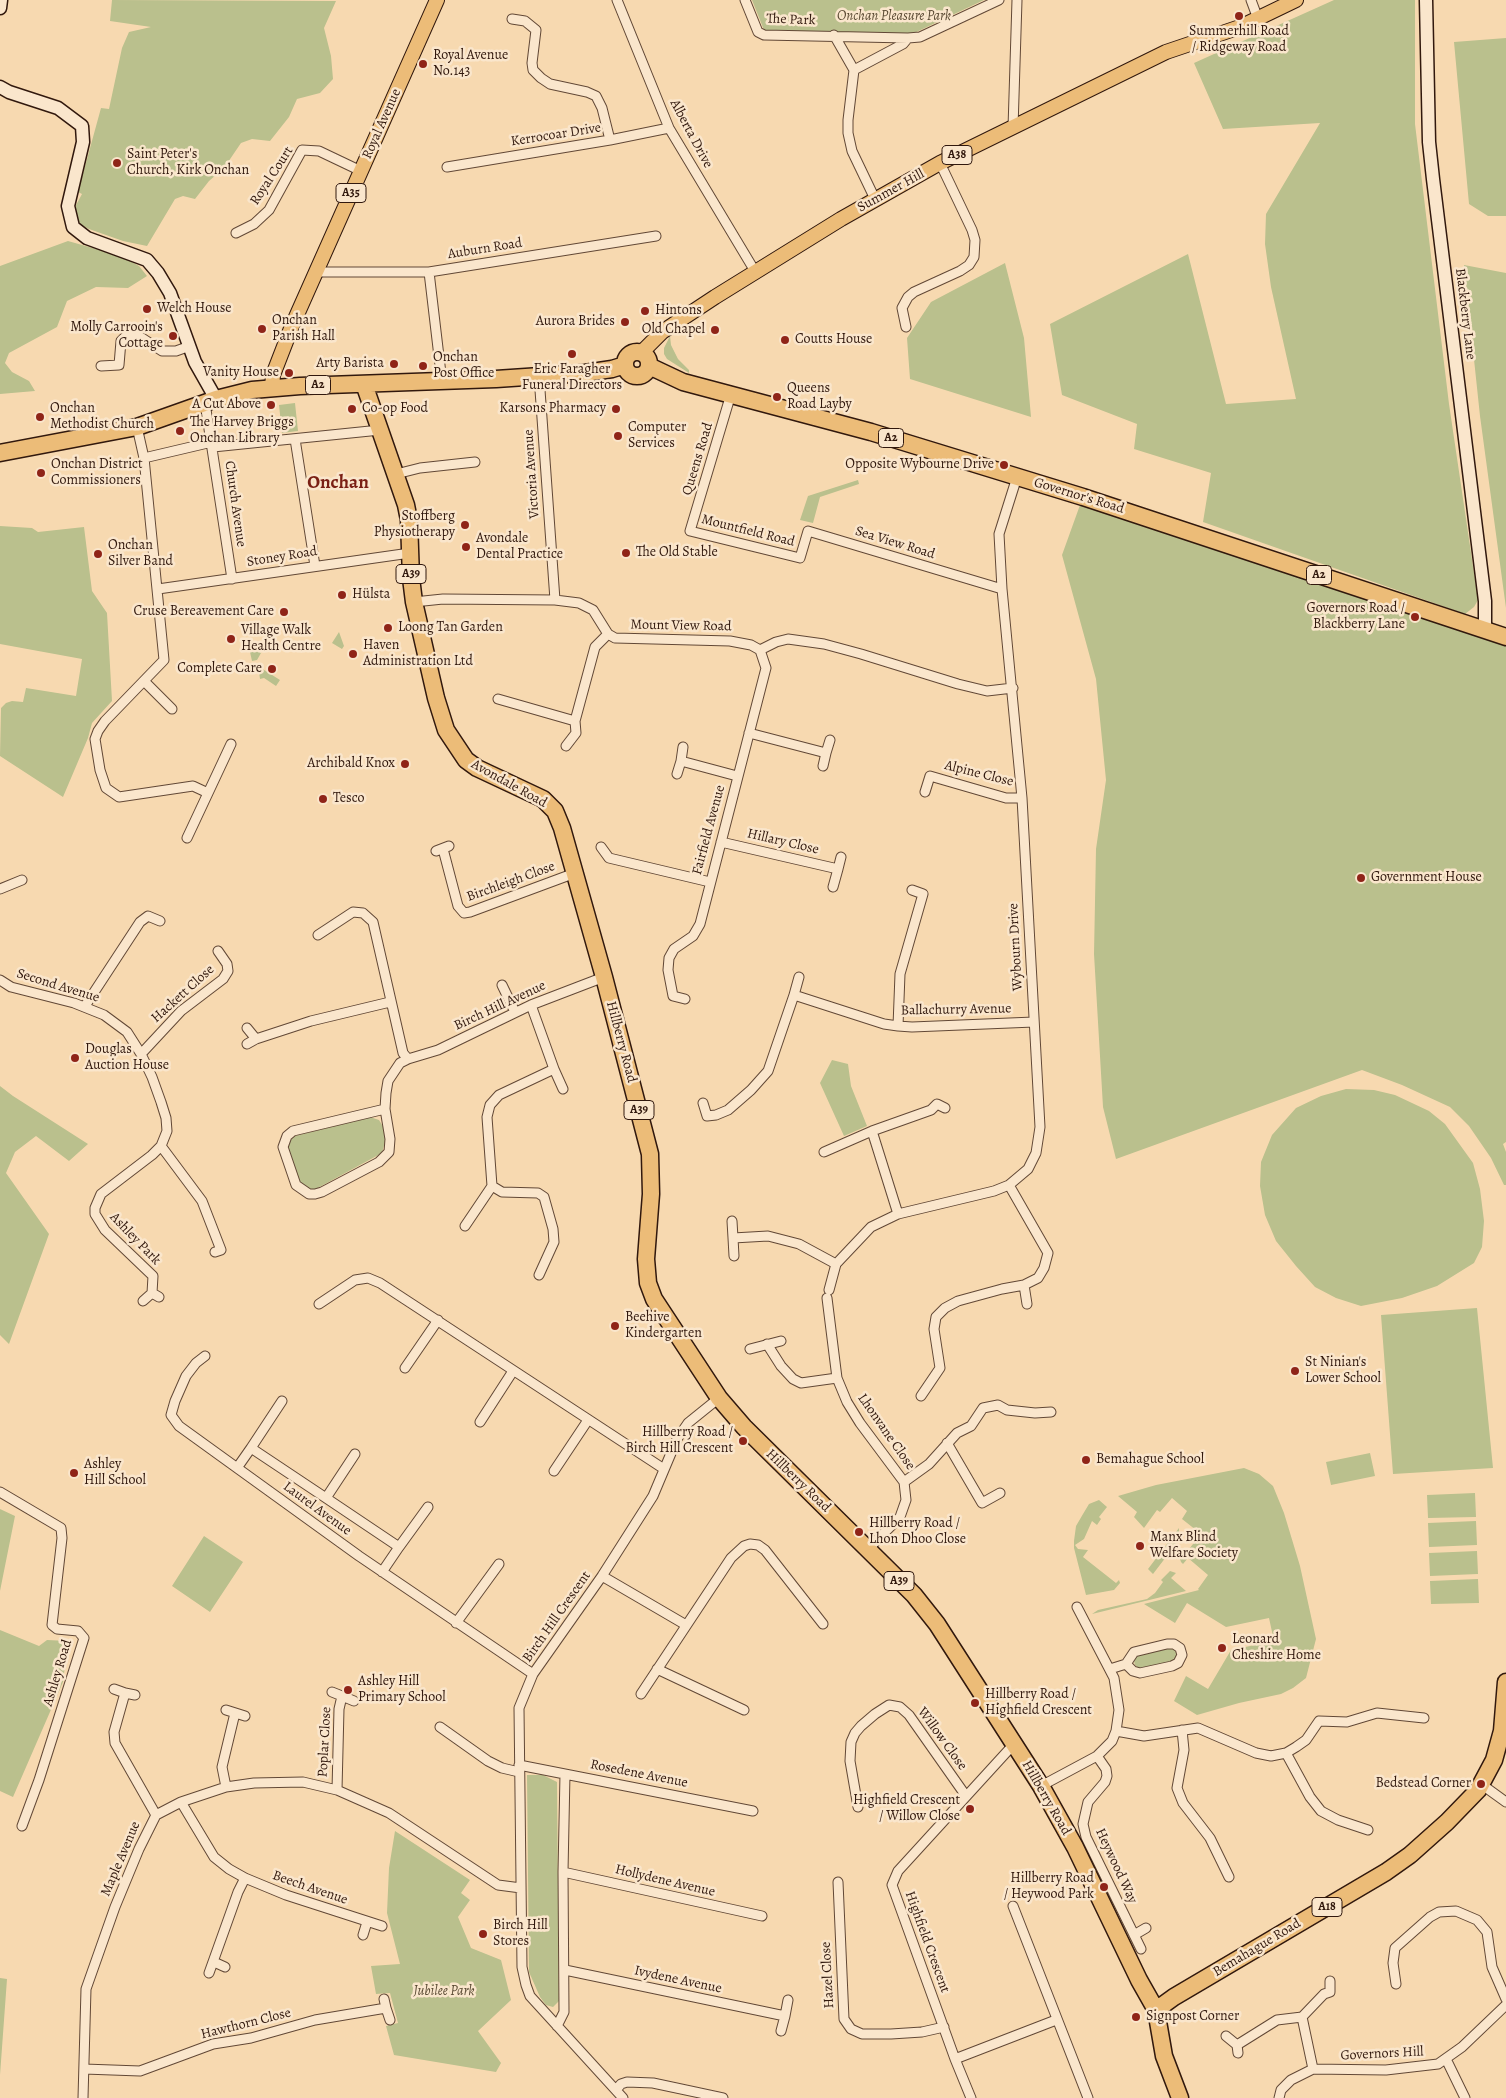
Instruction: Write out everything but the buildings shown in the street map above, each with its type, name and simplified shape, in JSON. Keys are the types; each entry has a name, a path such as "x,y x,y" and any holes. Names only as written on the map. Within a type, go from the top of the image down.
{"highway":[{"name":"Governor's Road","path":"645,359 683,382 871,432 1017,477 1201,535 1506,637"},
{"name":"A2","path":"0,453 138,427 210,401 252,390 539,376 602,371 625,365 631,374 639,376 645,373 645,359"},
{"name":"Avondale Road","path":"364,384 396,474 409,520 414,602 436,698 446,730 461,755 471,764 542,799 555,811"},
{"name":"Hillberry Road","path":"555,811 562,828 604,977 650,1154 651,1194 646,1259 648,1282 654,1299 719,1398 770,1454 914,1595 937,1624 1041,1786 1075,1847 1138,1980 1156,2010 1164,2056 1180,2098"},
{"name":"Bemahague Road","path":"1156,2010 1174,1997 1386,1872 1410,1855 1447,1822 1471,1798 1489,1773 1499,1748 1506,1682"}],"main road":[{"path":"0,8 1,0"},
{"name":"Royal Avenue","path":"272,388 273,374 316,272 437,0"},
{"name":"Summer Hill","path":"645,359 662,332 875,200 940,163 1166,52 1258,18 1296,0"},
{"name":"Blackberry Lane","path":"1426,0 1431,160 1485,601 1485,630"},
{"path":"0,87 9,92 58,108 82,126 83,142 68,206 74,227 87,238 147,260 158,273 170,293 210,401"}],"street":[{"name":"Alberta Drive","path":"617,0 669,128 756,273"},
{"name":"The Park","path":"745,0 758,32 764,35 908,38 920,37 999,0"},
{"path":"1013,128 1017,0"},
{"path":"1251,0 1258,18"},
{"path":"512,19 525,21 536,30 532,63 534,70 541,78 550,84 587,92 596,96 602,108 610,140"},
{"path":"834,35 854,70 848,133 852,151 875,200"},
{"path":"854,70 903,44 908,38"},
{"name":"Kerrocoar Drive","path":"447,167 610,140 669,128"},
{"name":"Royal Court","path":"236,233 254,224 269,210 302,150 319,151 361,171"},
{"path":"906,327 902,308 908,297 914,292 960,271 969,265 974,257 975,240 972,230 940,163"},
{"name":"Auburn Road","path":"316,272 428,272 656,236"},
{"path":"428,272 442,382"},
{"path":"101,366 119,365 121,341 127,335 139,336 162,351 176,351 190,346"},
{"name":"Victoria Avenue","path":"539,376 555,600"},
{"name":"Queens Road","path":"690,531 731,394"},
{"name":"Church Avenue","path":"210,401 212,444 232,579"},
{"path":"138,427 144,458 164,660 145,682 105,721 98,731 95,740 100,770 106,788 119,797 193,786 208,793"},
{"path":"144,458 212,444 295,439 380,430"},
{"path":"295,439 315,566"},
{"path":"396,474 420,468 475,462"},
{"name":"Wybourn Drive","path":"828,1294 836,1264 871,1227 898,1214 1009,1185 1028,1169 1036,1153 1040,1127 1022,798 1013,688 1002,589 999,534 1017,477"},
{"name":"Mountfield Road","path":"690,531 800,558"},
{"name":"Sea View Road","path":"800,558 808,532 1002,589"},
{"name":"Stoney Road","path":"158,589 410,553"},
{"path":"414,602 443,599 555,600 579,603 587,606 597,615 608,634 595,648 575,721 576,734 566,746"},
{"name":"Mount View Road","path":"608,634 615,638 626,639 730,640 751,645 760,650"},
{"path":"760,650 776,642 788,639 824,644 987,691 1013,688"},
{"name":"Fairfield Avenue","path":"685,999 673,996 668,970 669,958 674,949 698,930 766,668 760,650"},
{"path":"145,682 172,709"},
{"path":"498,699 575,721"},
{"path":"750,733 826,753"},
{"path":"823,766 830,740"},
{"path":"187,838 231,744"},
{"path":"677,774 684,747"},
{"path":"681,762 737,776"},
{"name":"Alpine Close","path":"925,792 931,772 1006,798 1022,798"},
{"name":"Hillary Close","path":"721,842 838,869"},
{"path":"601,847 609,858 710,882"},
{"name":"Birchleigh Close","path":"443,849 458,906 464,913 575,873"},
{"path":"833,887 841,857"},
{"path":"0,889 22,880"},
{"path":"898,1026 900,974 923,894 912,890"},
{"path":"318,935 353,912 363,913 373,922 403,1053 408,1059"},
{"path":"85,1006 140,922 148,916 160,921"},
{"name":"Hackett Close","path":"141,1054 181,1011 222,979 228,972 227,964 218,951"},
{"name":"Birch Hill Avenue","path":"385,1109 293,1131 287,1136 283,1147 296,1185 304,1192 315,1194 378,1162 389,1152 390,1139 385,1109 388,1081 396,1067 408,1059 438,1050 531,1005 604,977"},
{"path":"703,1103 707,1116 728,1110 751,1090 768,1071 794,995 798,977"},
{"name":"Second Avenue","path":"0,980 10,987 85,1006 104,1015 127,1032 141,1054 152,1077 166,1118 167,1131 161,1146"},
{"path":"502,984 516,1012"},
{"name":"Ballachurry Avenue","path":"794,995 884,1024 898,1026 1034,1022"},
{"path":"247,1044 256,1039 310,1021 390,1002"},
{"path":"531,1005 563,1089"},
{"path":"247,1028 256,1039"},
{"path":"465,1226 492,1186 487,1117 490,1105 499,1096 554,1069"},
{"path":"824,1152 872,1131 931,1110 938,1104 946,1108"},
{"path":"872,1131 898,1214"},
{"path":"161,1146 204,1206 222,1250 215,1252"},
{"name":"Ashley Park","path":"143,1301 155,1295 153,1276 105,1230 99,1222 95,1208 101,1194 129,1174 161,1146"},
{"path":"921,1396 940,1368 934,1329 936,1317 945,1308 958,1300 1002,1288 1024,1285 1038,1278 1044,1268 1048,1253 1009,1185"},
{"path":"492,1186 502,1192 538,1193 544,1197 553,1230 554,1242 539,1275"},
{"path":"732,1221 734,1256"},
{"path":"732,1238 768,1236 799,1244 836,1264"},
{"path":"319,1304 355,1280 368,1278 380,1283 664,1469"},
{"path":"1024,1285 1027,1304"},
{"name":"Lhonvane Close","path":"828,1294 832,1351 837,1378 847,1402 860,1423 904,1482 906,1500 900,1517 868,1549"},
{"path":"405,1368 438,1320"},
{"path":"750,1349 781,1340"},
{"path":"768,1344 781,1366 793,1379 801,1383 837,1378"},
{"name":"Laurel Avenue","path":"205,1356 196,1363 186,1376 174,1401 171,1415 179,1426 382,1572 533,1674"},
{"path":"480,1422 513,1371"},
{"name":"Birch Hill Crescent","path":"623,2098 530,1996 526,1985 522,1967 519,1708 533,1674 602,1576 653,1496 677,1439 688,1423 719,1398"},
{"path":"236,1468 282,1402"},
{"path":"904,1482 929,1464 957,1433 971,1426 983,1408 998,1405 1007,1410 1034,1413 1051,1412"},
{"path":"554,1471 588,1420"},
{"path":"947,1443 982,1504 1000,1493"},
{"name":"Laurel Avenue","path":"251,1448 399,1547"},
{"name":"Laurel Avenue","path":"326,1498 355,1454"},
{"name":"Ashley Road","path":"0,1492 61,1528 62,1538 52,1625 57,1629 78,1631 84,1638 39,1780 22,1826"},
{"path":"382,1572 428,1507"},
{"path":"641,1694 686,1624 739,1549 750,1544 758,1545 765,1550 823,1624"},
{"path":"456,1623 499,1564"},
{"path":"602,1576 686,1624"},
{"path":"1041,1786 1097,1756 1112,1741 1116,1731 1119,1710 1117,1688 1110,1669 1077,1607"},
{"path":"1110,1669 1126,1664 1134,1652 1167,1644 1174,1644 1180,1648 1182,1656 1178,1663 1172,1666 1140,1673 1133,1671 1126,1664"},
{"path":"657,1669 744,1710"},
{"path":"114,1689 135,1695"},
{"name":"Poplar Close","path":"332,1692 354,1701"},
{"path":"124,1693 113,1738 133,1777 156,1815"},
{"name":"Poplar Close","path":"337,1790 339,1709 342,1696"},
{"name":"Willow Close","path":"858,1807 850,1761 850,1742 854,1733 861,1726 889,1705 900,1707 909,1714 966,1796"},
{"path":"226,1710 245,1716"},
{"path":"226,1786 222,1767 235,1713"},
{"path":"1116,1731 1144,1736 1198,1728 1206,1730 1236,1746 1264,1756 1286,1753 1306,1740 1318,1718 1347,1722 1377,1713 1424,1718"},
{"name":"Rosedene Avenue","path":"440,1727 488,1761 502,1768 519,1768 565,1774 753,1811"},
{"path":"1182,1730 1184,1750 1176,1788 1183,1803 1210,1838 1229,1877"},
{"name":"Highfield Crescent","path":"971,2098 892,1885 898,1871 1014,1744"},
{"path":"1286,1753 1310,1797 1321,1811 1338,1820 1368,1830"},
{"name":"Heywood Way","path":"1097,1756 1106,1769 1105,1782 1088,1802 1083,1824 1086,1836 1141,1949"},
{"path":"557,2026 564,2012 563,1872 565,1774"},
{"name":"Maple Avenue","path":"83,2098 86,1990 115,1907 139,1849 156,1815 181,1802 226,1786 276,1781 303,1782 337,1790 389,1813 498,1885 521,1888"},
{"path":"1482,1784 1506,1802"},
{"name":"Beech Avenue","path":"181,1802 214,1857 245,1878 286,1895 382,1926"},
{"name":"Hollydene Avenue","path":"563,1872 762,1916"},
{"path":"209,1973 238,1892 245,1878"},
{"name":"Hazel Close","path":"838,1882 844,2019 852,2029 862,2034 922,2032 944,2026"},
{"path":"1013,1906 1088,2098"},
{"path":"1396,1984 1393,1963 1395,1948 1430,1917 1439,1912 1456,1911 1476,1920 1486,1932 1492,1966 1506,1999"},
{"path":"363,1935 367,1922"},
{"path":"1134,1934 1146,1928"},
{"path":"214,1962 225,1967"},
{"name":"Ivydene Avenue","path":"565,1970 785,2016"},
{"path":"1226,2036 1238,2049 1277,2020 1302,2017 1324,1994 1331,1995 1330,1981"},
{"path":"782,2032 788,2000"},
{"name":"Hawthorn Close","path":"84,2069 140,2071 213,2044 251,2038 315,2020 385,2004 390,2020"},
{"name":"Governors Hill","path":"1280,2098 1281,2090 1291,2080 1312,2069 1386,2070 1427,2066 1446,2059 1506,2005"},
{"path":"1302,2017 1312,2069"},
{"path":"955,2059 1056,2020"},
{"path":"1446,2059 1466,2098"},
{"path":"616,2090 621,2084 627,2082 653,2083 723,2098"}],"green space":[{"path":"112,0 336,1 324,28 331,56 333,79 320,93 297,99 289,117 270,141 252,139 241,143 224,168 209,181 195,199 183,196 175,199 147,246 123,241 89,229 81,225 75,214 75,207 82,194 78,192 101,108 109,109 122,48 129,32 151,27 110,21"},
{"name":"Onchan Pleasure Park","path":"752,0 984,0 910,35 764,30"},
{"path":"1334,0 1415,0 1415,124 1449,404 1478,600 1474,607 1465,614 1203,522 1211,473 1134,449 1137,424 1062,395 1050,324 1188,254 1226,404 1296,399 1271,287 1265,244 1266,214 1320,123 1223,129 1194,63"},
{"path":"1506,38 1506,216 1488,216 1469,204 1454,42"},
{"path":"68,241 121,256 139,266 147,276 128,288 96,287 67,301 57,327 9,353 5,363 12,372 29,381 35,391 0,394 0,266"},
{"path":"1005,263 1024,338 1031,417 910,379 907,338 931,302"},
{"path":"1464,265 1506,273 1506,608 1480,416"},
{"path":"670,336 671,345 678,359 689,370 689,373 667,359 664,354 664,348"},
{"path":"295,403 298,431 282,433 279,405"},
{"path":"858,480 859,484 820,497 813,523 800,520 808,496"},
{"name":"Government House","path":"1080,505 1506,646 1506,1142 1503,1144 1506,1152 1506,1185 1504,1185 1491,1158 1469,1126 1450,1107 1402,1085 1362,1070 1116,1159 1103,1107 1094,954 1096,849 1106,780 1096,679 1062,555"},
{"path":"0,526 32,528 38,532 84,527 92,591 107,613 112,701 92,723 88,738 63,797 0,756 1,708 6,703 12,701 23,702 26,688 76,696 82,659 0,644"},
{"path":"339,632 344,646 342,649 332,643"},
{"path":"251,642 256,650 261,653 257,660 252,661 248,643"},
{"path":"261,668 280,680 276,686 264,678 260,679 259,672"},
{"path":"832,1060 848,1064 851,1086 867,1126 844,1136 820,1083"},
{"path":"0,1086 88,1144 69,1161 36,1136 15,1152 6,1173 49,1234 9,1344 0,1335"},
{"path":"1346,1089 1374,1090 1395,1095 1429,1111 1445,1124 1473,1163 1480,1189 1484,1221 1482,1247 1474,1263 1437,1286 1402,1298 1361,1306 1336,1298 1315,1287 1296,1266 1276,1241 1265,1215 1260,1186 1261,1162 1272,1135 1296,1108 1321,1096"},
{"path":"370,1117 379,1120 384,1128 386,1138 382,1153 314,1190 306,1189 300,1183 288,1151 289,1140 295,1136"},
{"path":"1477,1308 1493,1468 1393,1474 1381,1315"},
{"path":"1370,1453 1375,1476 1331,1485 1326,1462"},
{"path":"1244,1468 1259,1474 1273,1486 1284,1513 1300,1566 1316,1639 1306,1678 1293,1688 1281,1694 1197,1715 1174,1701 1186,1676 1208,1689 1231,1650 1274,1641 1269,1618 1226,1627 1187,1603 1175,1623 1144,1604 1199,1590 1208,1575 1188,1558 1183,1564 1179,1556 1189,1549 1201,1534 1182,1519 1187,1511 1172,1498 1160,1512 1157,1510 1144,1528 1134,1517 1137,1512 1118,1496 1156,1485"},
{"path":"1475,1493 1476,1517 1428,1518 1427,1495"},
{"path":"1099,1500 1107,1507 1099,1517 1101,1519 1097,1525 1092,1521 1084,1539 1075,1545 1078,1549 1088,1550 1083,1557 1116,1583 1119,1580 1120,1583 1114,1590 1086,1595 1074,1548 1076,1526 1089,1504"},
{"path":"0,1509 15,1516 0,1591"},
{"path":"1476,1521 1477,1545 1429,1547 1428,1523"},
{"path":"1179,1528 1179,1540 1153,1574 1148,1569"},
{"path":"204,1536 243,1562 210,1612 172,1586"},
{"path":"1477,1551 1478,1574 1430,1576 1429,1553"},
{"path":"1170,1571 1176,1573 1171,1578 1186,1591 1092,1614 1098,1610 1147,1599 1155,1593 1163,1582 1161,1580"},
{"path":"1478,1579 1479,1603 1431,1604 1430,1581"},
{"path":"0,1630 39,1646 47,1640 68,1641 63,1682 13,1797 0,1791"},
{"path":"1171,1647 1176,1650 1178,1655 1174,1662 1140,1669 1135,1665 1136,1656"},
{"path":"527,1775 543,1775 557,1782 559,2001 553,2007 546,2005 540,1997 529,1972"},
{"name":"Jubilee Park","path":"395,1831 470,1880 461,1893 470,1900 458,1917 471,1948 501,1960 511,2000 478,2031 501,2063 496,2072 394,2055 386,2026 398,2023 390,1993 376,1994 371,1966 400,1964 387,1913 389,1868"},
{"path":"0,1978 7,1979 0,2075"}],"place":[{"name":"Summerhill Road / Ridgeway Road","path":"1239,16"},
{"name":"Royal Avenue No.143","path":"423,64"},
{"name":"Saint Peter's Church, Kirk Onchan","path":"117,163"},
{"name":"Welch House","path":"147,309"},
{"name":"Hintons","path":"645,311"},
{"name":"Aurora Brides","path":"625,322"},
{"name":"Onchan Parish Hall","path":"262,329"},
{"name":"Old Chapel","path":"715,330"},
{"name":"Molly Carrooin's Cottage","path":"173,336"},
{"name":"Coutts House","path":"785,340"},
{"name":"Eric Faragher Funeral Directors","path":"572,354"},
{"name":"Arty Barista","path":"394,364"},
{"name":"Onchan Post Office","path":"423,366"},
{"name":"Vanity House","path":"289,373"},
{"name":"Queens Road Layby","path":"777,397"},
{"name":"A Cut Above","path":"271,405"},
{"name":"Co-op Food","path":"352,409"},
{"name":"Karsons Pharmacy","path":"616,409"},
{"name":"Onchan Methodist Church","path":"40,417"},
{"name":"The Harvey Briggs Onchan Library","path":"180,431"},
{"name":"Computer Services","path":"618,436"},
{"name":"Opposite Wybourne Drive","path":"1004,465"},
{"name":"Onchan District Commissioners","path":"41,473"},
{"name":"Stoffberg Physiotherapy","path":"465,525"},
{"name":"Avondale Dental Practice","path":"466,547"},
{"name":"The Old Stable","path":"626,553"},
{"name":"Onchan Silver Band","path":"98,554"},
{"name":"Hülsta","path":"342,595"},
{"name":"Cruse Bereavement Care","path":"284,612"},
{"name":"Governors Road / Blackberry Lane","path":"1415,617"},
{"name":"Loong Tan Garden","path":"388,628"},
{"name":"Village Walk Health Centre","path":"231,639"},
{"name":"Haven Administration Ltd","path":"353,654"},
{"name":"Complete Care","path":"272,669"},
{"name":"Archibald Knox","path":"405,764"},
{"name":"Tesco","path":"323,799"},
{"name":"Government House","path":"1361,878"},
{"name":"Douglas Auction House","path":"75,1058"},
{"name":"Beehive Kindergarten","path":"615,1326"},
{"name":"St Ninian's Lower School","path":"1295,1371"},
{"name":"Hillberry Road / Birch Hill Crescent","path":"743,1441"},
{"name":"Bemahague School","path":"1086,1460"},
{"name":"Ashley Hill School","path":"74,1473"},
{"name":"Hillberry Road / Lhon Dhoo Close","path":"859,1532"},
{"name":"Manx Blind Welfare Society","path":"1140,1546"},
{"name":"Leonard Cheshire Home","path":"1222,1648"},
{"name":"Ashley Hill Primary School","path":"348,1690"},
{"name":"Hillberry Road / Highfield Crescent","path":"975,1703"},
{"name":"Bedstead Corner","path":"1481,1784"},
{"name":"Highfield Crescent / Willow Close","path":"970,1809"},
{"name":"Hillberry Road / Heywood Park","path":"1104,1887"},
{"name":"Birch Hill Stores","path":"483,1934"},
{"name":"Signpost Corner","path":"1136,2017"}],"district":[{"name":"Onchan","path":"338,483"}]}
